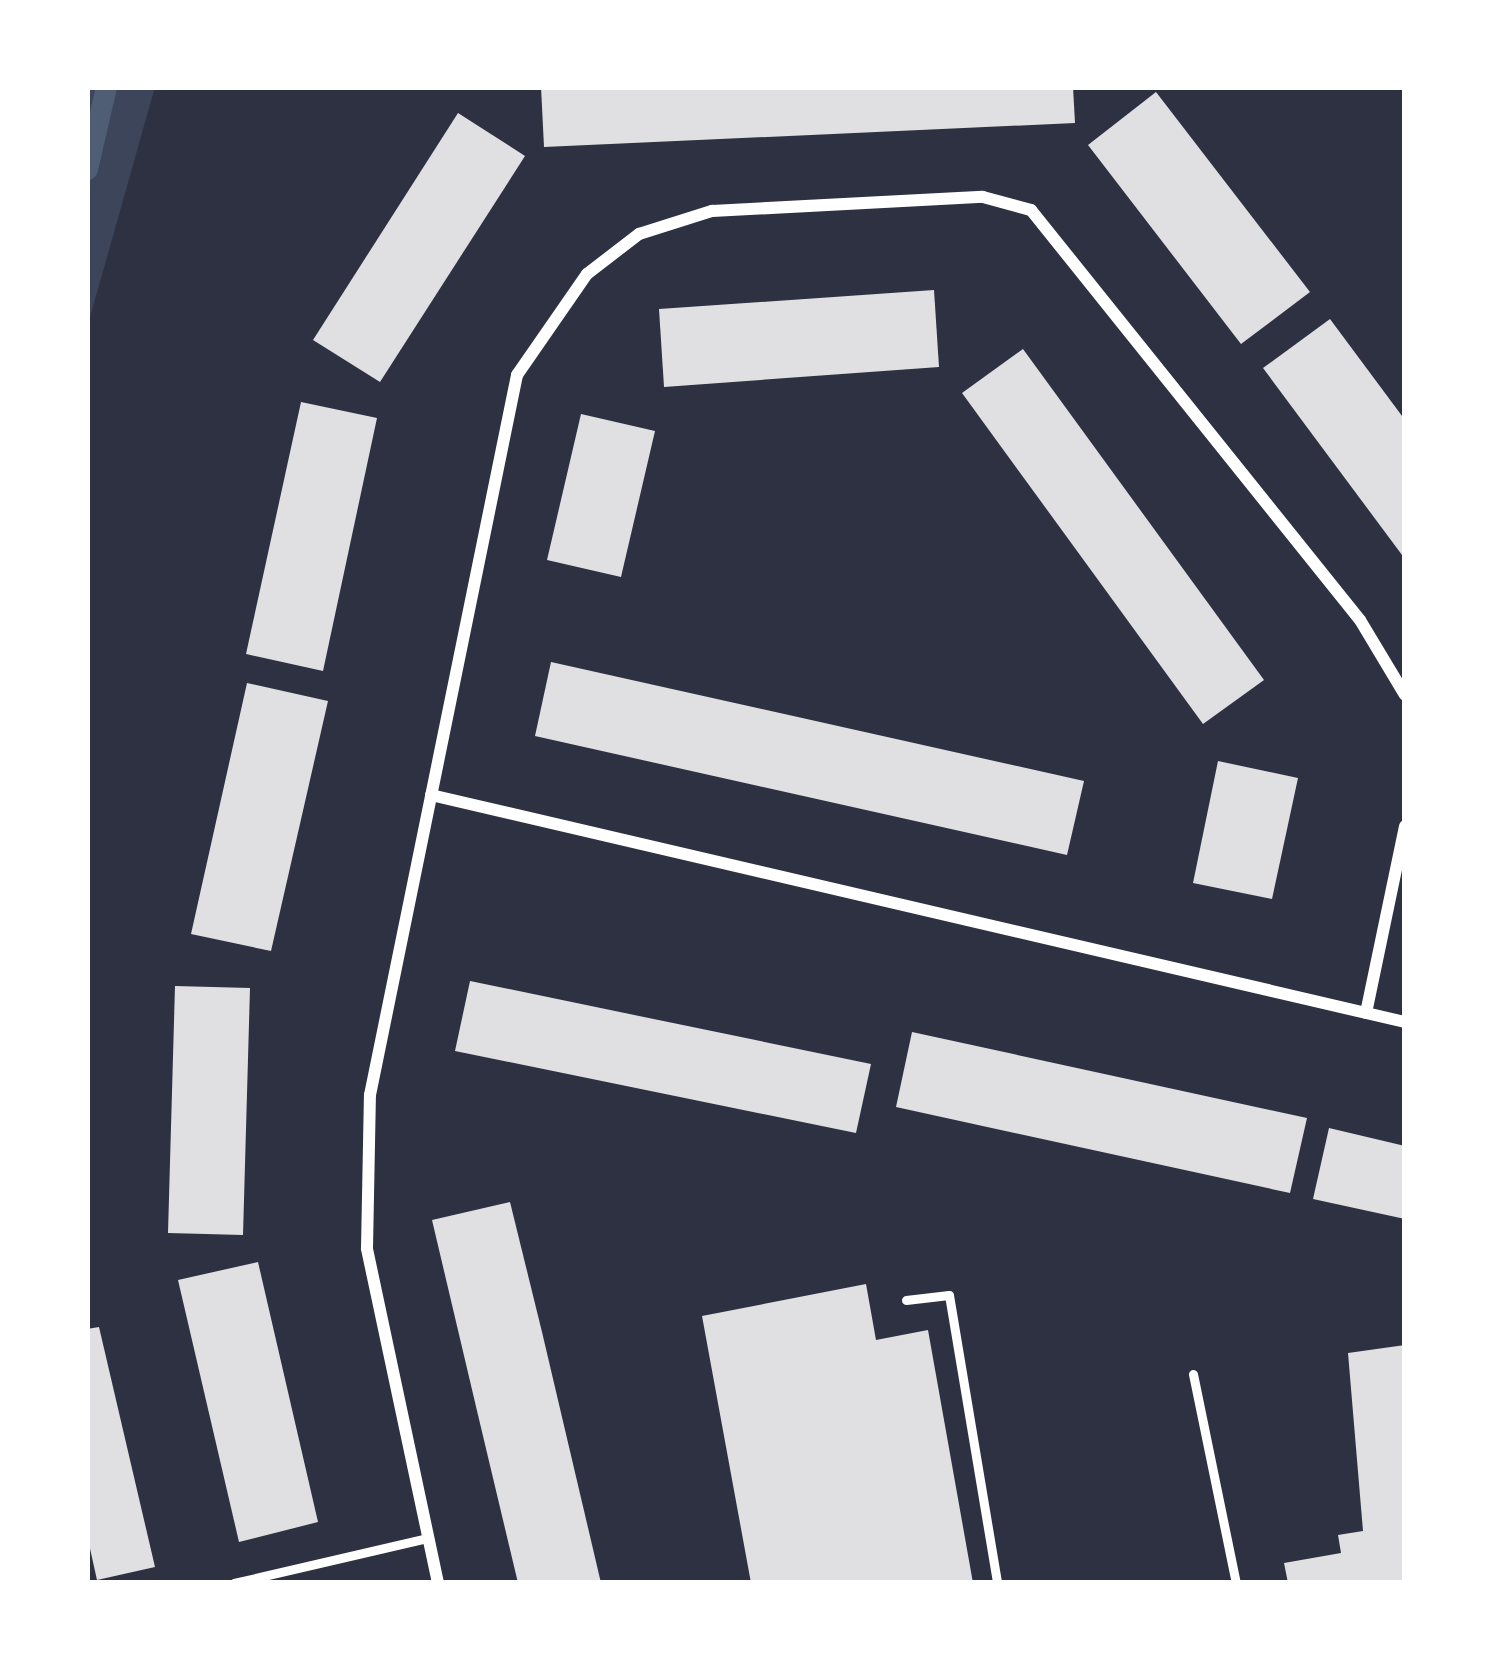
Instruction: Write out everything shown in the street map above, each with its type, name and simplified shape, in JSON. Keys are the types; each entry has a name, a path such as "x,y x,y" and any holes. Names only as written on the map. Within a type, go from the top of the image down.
{"street":[{"path":"438,1583 363,1186 383,1000 528,351 605,258 712,211 983,197 1031,210 1360,620 1405,695"},
{"path":"431,794 1405,1022"},
{"path":"1366,1013 1405,826"}],"lane":[{"path":"906,1300 949,1295 998,1583"},
{"path":"1192,1374 1236,1583"},
{"path":"233,1583 427,1538"}],"shaded area":[{"path":"87,87 155,87 87,328"}],"building":[{"path":"541,87 1073,87 1075,123 544,147"},
{"path":"1156,92 1310,292 1241,344 1088,145"},
{"path":"458,113 525,156 380,382 313,340"},
{"path":"934,290 939,367 664,387 659,309"},
{"path":"1330,319 1405,420 1405,559 1263,368"},
{"path":"1023,349 1264,680 1203,724 962,393"},
{"path":"301,402 377,418 323,671 246,654"},
{"path":"581,414 655,431 621,577 547,560"},
{"path":"551,662 1084,781 1067,855 535,736"},
{"path":"247,683 328,701 271,951 191,934"},
{"path":"1218,761 1298,778 1272,899 1193,883"},
{"path":"470,981 871,1064 856,1133 455,1051"},
{"path":"175,986 250,988 243,1235 168,1233"},
{"path":"912,1032 1307,1118 1290,1193 896,1107"},
{"path":"1329,1128 1405,1146 1405,1219 1313,1199"},
{"path":"510,1202 601,1583 518,1583 432,1220"},
{"path":"258,1262 318,1522 239,1542 178,1280"},
{"path":"866,1284 876,1340 928,1330 973,1583 751,1583 702,1316"},
{"path":"99,1327 155,1567 97,1580 87,1535 87,1329"},
{"path":"1405,1345 1405,1583 1288,1583 1284,1563 1341,1553 1338,1535 1363,1531 1348,1353"}],"waterway":[{"path":"87,169 106,87"}]}
